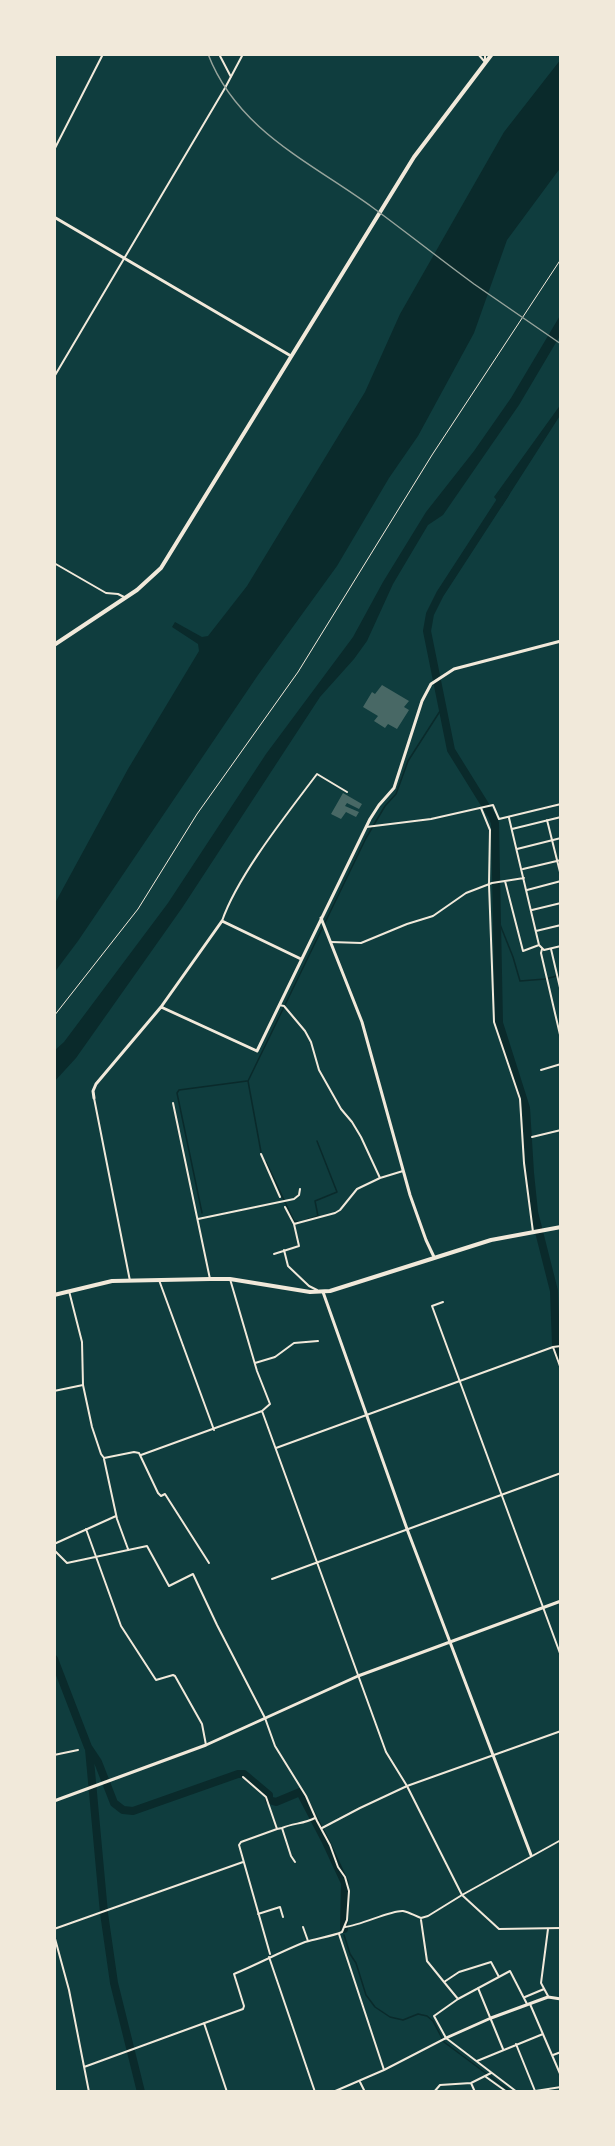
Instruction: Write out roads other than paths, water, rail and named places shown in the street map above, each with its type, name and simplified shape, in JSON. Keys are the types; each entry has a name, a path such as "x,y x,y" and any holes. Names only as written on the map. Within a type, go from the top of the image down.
{"main road":[{"path":"54,645 126,598 161,568 414,157 492,54"},
{"path":"54,1295 112,1281 210,1279 230,1279 323,1292 490,1240 561,1227"}],"street":[{"path":"54,150 103,54"},
{"path":"219,54 231,77"},
{"path":"54,377 243,54"},
{"path":"478,54 485,62"},
{"path":"485,54 485,62"},
{"path":"54,217 291,356"},
{"path":"54,563 106,593 118,594 126,598"},
{"path":"161,1007 256,1051 366,827 379,805 394,788 422,701 432,683 454,669 561,641"},
{"path":"130,1281 94,1098 96,1084 161,1007 222,921 241,883 260,854 317,774 347,792"},
{"path":"366,827 431,819 493,805 499,819 509,818 561,804"},
{"path":"482,807 490,830 494,1022 521,1103 524,1163 537,1231"},
{"path":"512,829 561,817"},
{"path":"509,818 539,945 542,949 561,1039"},
{"path":"547,820 559,860 561,876"},
{"path":"517,849 561,838"},
{"path":"522,870 559,860"},
{"path":"331,942 361,943 433,916 466,893 491,884 524,878"},
{"path":"505,881 523,951 539,945"},
{"path":"527,890 561,881"},
{"path":"532,910 561,903"},
{"path":"321,918 362,1022 403,1171 417,1216 435,1259"},
{"path":"222,921 302,958"},
{"path":"536,931 561,925"},
{"path":"542,949 561,946"},
{"path":"551,949 561,992"},
{"path":"279,1005 284,1006 305,1031 311,1042 319,1070 341,1109 362,1137 380,1178"},
{"path":"541,1070 561,1064"},
{"path":"173,1103 210,1279"},
{"path":"532,1137 561,1130"},
{"path":"261,1154 280,1197"},
{"path":"294,1224 335,1213 357,1189 380,1178 403,1171"},
{"path":"198,1219 294,1199 300,1189"},
{"path":"274,1254 299,1246 294,1224 285,1207"},
{"path":"284,1250 288,1266 313,1289 323,1292 407,1529 531,1856"},
{"path":"140,1456 262,1412 270,1404 230,1279"},
{"path":"159,1280 214,1430"},
{"path":"69,1292 81,1342 83,1385 92,1427 104,1458 116,1516 128,1549"},
{"path":"443,1302 432,1306 561,1656"},
{"path":"255,1362 275,1357 294,1343 318,1341"},
{"path":"276,1448 557,1347 561,1369"},
{"path":"54,1391 83,1385"},
{"path":"262,1412 386,1752 407,1786 462,1895 499,1929 561,1928"},
{"path":"104,1458 139,1453 161,1496 165,1494 208,1563"},
{"path":"272,1579 561,1473"},
{"path":"54,1544 116,1516"},
{"path":"86,1529 117,1618 126,1636 156,1680 175,1676 202,1724 206,1746"},
{"path":"54,1550 67,1563 147,1546 169,1586 193,1574 266,1718 275,1746 306,1796 349,1891 345,1927 339,1934 308,1941 234,1974 243,2009 84,2067"},
{"path":"54,1801 206,1746 358,1676 561,1601"},
{"path":"321,1829 407,1786 561,1731"},
{"path":"54,1755 78,1749"},
{"path":"243,1777 266,1797 277,1829"},
{"path":"315,1818 304,1824 277,1829 241,1842 239,1845 270,1956 315,2092"},
{"path":"282,1828 295,1862"},
{"path":"345,1927 373,1921 399,1911 406,1911 421,1918 428,1916 561,1840"},
{"path":"54,1929 243,1862"},
{"path":"258,1914 280,1907 284,1917"},
{"path":"421,1918 427,1961 458,1999"},
{"path":"303,1927 308,1941"},
{"path":"548,1929 541,1983 548,1997"},
{"path":"339,1934 384,2070"},
{"path":"54,1935 69,1990 90,2092"},
{"path":"444,1982 459,1972 491,1962 499,1977"},
{"path":"507,2092 477,2061 445,2038 434,2016 458,1999 510,1971 529,2004 561,2076"},
{"path":"478,1988 503,2049"},
{"path":"524,1997 544,1989"},
{"path":"333,2092 360,2082 439,2040 491,2018 548,1997 561,1999"},
{"path":"204,2023 227,2092"},
{"path":"477,2061 543,2034"},
{"path":"516,2044 536,2091"},
{"path":"552,2056 561,2052"},
{"path":"434,2092 440,2085 471,2083 489,2075"},
{"path":"489,2075 517,2092"},
{"path":"360,2082 365,2092"},
{"path":"471,2083 475,2092"},
{"path":"529,2092 560,2088 560,2092"}],"water":[{"path":"561,59 561,167 507,240 474,333 418,436 389,478 337,566 258,675 54,973 54,905 128,769 199,651 198,644 172,627 175,622 202,637 208,636 247,586 365,392 400,314 504,132"},
{"path":"561,314 561,334 519,405 443,515 428,525 393,584 367,641 320,697 182,908 76,1058 54,1082 54,1051 64,1042 168,903 266,754 353,637 383,582 426,512 474,451 511,398"},
{"path":"561,404 561,414 502,506 494,497"}],"waterway":[{"path":"505,494 440,594 430,614 427,631 451,750 495,823 499,1023 526,1108 534,1212 554,1291 556,1344 561,1361"},
{"path":"261,1152 248,1081 366,838 385,806 396,794 408,761 442,708"},
{"path":"497,917 520,981 561,975"},
{"path":"202,1213 177,1093 179,1090 247,1081"},
{"path":"306,1220 318,1216 315,1201 337,1192 317,1141"},
{"path":"266,1162 294,1221 299,1222"},
{"path":"54,1659 88,1747 98,1762 114,1803 123,1810 133,1811 238,1774 244,1774 269,1795 269,1800 276,1802 300,1792 345,1883 344,1929"},
{"path":"89,1749 104,1913 114,1983 141,2092"},
{"path":"344,1935 366,1995 375,2007 390,2017 403,2020 418,2014 427,2016 433,2021 444,2042 511,2092"}],"railway":[{"path":"208,54 221,81 237,104 256,124 474,284 561,344"}]}
